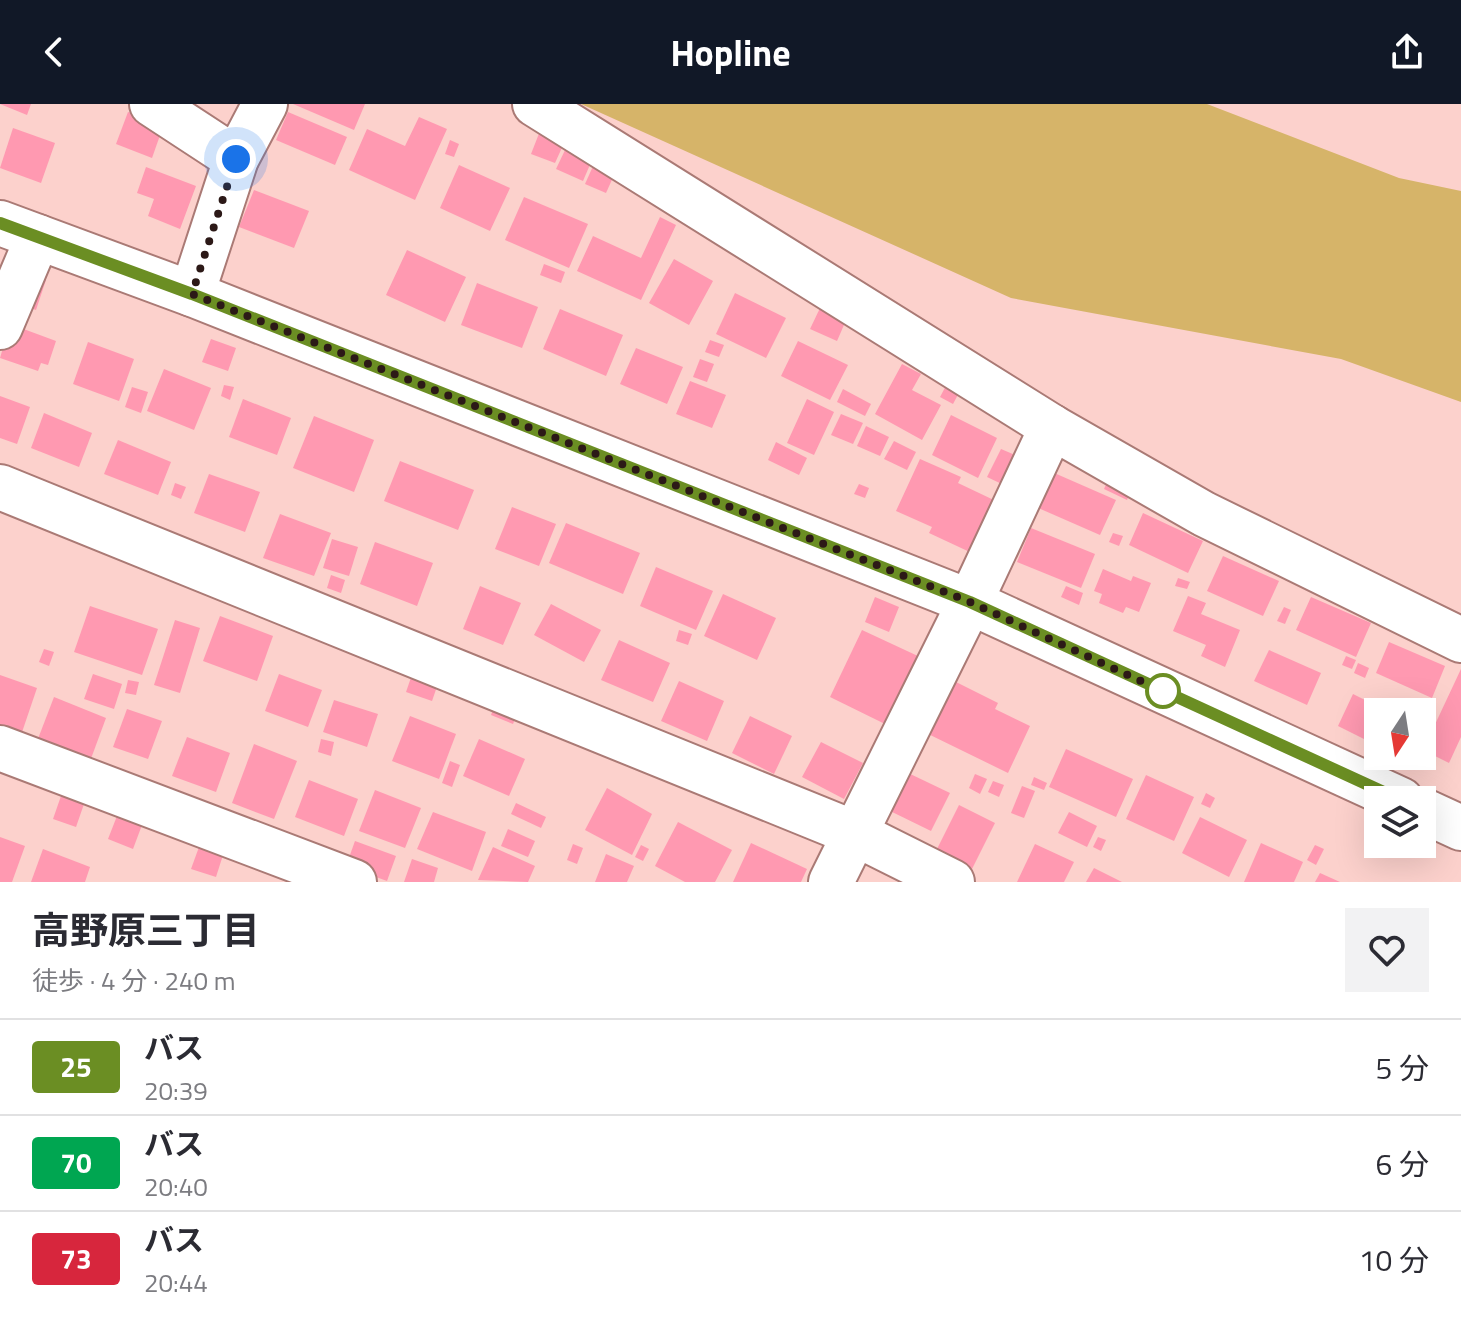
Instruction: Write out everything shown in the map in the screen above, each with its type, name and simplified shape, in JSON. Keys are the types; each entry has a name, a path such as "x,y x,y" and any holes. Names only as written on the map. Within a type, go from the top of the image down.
{"street":[{"path":"152,104 236,159"},
{"path":"535,104 1052,427 1204,514 1461,640"},
{"path":"192,294 236,159 262,105"},
{"path":"0,327 19,230 192,294 970,602 1371,786"},
{"path":"831,882 970,602 1052,427"},
{"path":"0,487 854,833 952,882"},
{"path":"0,748 354,882"},
{"path":"1436,816 1461,828"}],"shaded area":[{"path":"581,104 1207,104 1399,178 1461,191 1461,402 1341,359 1011,298"}],"building":[{"path":"0,104 31,104 27,115"},
{"path":"293,104 365,104 354,130"},
{"path":"128,112 164,124 152,158 116,144"},
{"path":"288,112 347,137 335,165 276,140"},
{"path":"419,117 447,129 415,200 349,170 367,129 405,146"},
{"path":"13,128 55,143 41,183 0,168"},
{"path":"540,131 565,141 555,163 531,154"},
{"path":"450,140 459,144 454,157 445,154"},
{"path":"566,148 592,160 583,181 556,169"},
{"path":"594,164 615,173 606,193 585,184"},
{"path":"459,165 510,188 490,231 440,208"},
{"path":"146,167 196,186 180,229 148,216 154,199 137,193"},
{"path":"254,190 309,211 294,248 239,227"},
{"path":"524,197 588,224 569,268 505,240"},
{"path":"660,217 676,225 641,300 577,271 593,236 641,258"},
{"path":"407,250 466,277 445,322 386,295"},
{"path":"674,259 713,281 689,325 649,303"},
{"path":"544,264 565,272 561,283 540,275"},
{"path":"29,274 46,280 36,310 17,303"},
{"path":"477,283 538,307 522,348 461,325"},
{"path":"735,293 786,318 766,358 716,334"},
{"path":"821,306 847,318 837,341 810,329"},
{"path":"560,309 623,335 606,376 543,349"},
{"path":"10,324 56,341 48,365 41,363 38,371 0,358"},
{"path":"211,339 236,348 228,371 202,362"},
{"path":"710,340 724,345 719,357 705,352"},
{"path":"798,341 848,365 830,400 781,376"},
{"path":"88,342 134,359 119,401 73,384"},
{"path":"636,348 683,367 667,404 620,384"},
{"path":"700,359 714,364 707,382 693,377"},
{"path":"902,364 921,374 912,390 941,405 922,440 875,414"},
{"path":"164,369 211,388 194,430 147,411"},
{"path":"690,381 726,395 712,428 676,414"},
{"path":"948,382 961,389 953,404 940,397"},
{"path":"224,385 234,387 230,400 221,396"},
{"path":"132,387 148,392 141,413 125,407"},
{"path":"843,389 871,404 865,416 837,402"},
{"path":"0,396 30,407 17,444 0,438"},
{"path":"243,399 291,418 277,455 229,437"},
{"path":"807,399 834,412 814,455 787,443"},
{"path":"44,413 92,433 79,467 31,448"},
{"path":"841,414 863,423 853,444 831,435"},
{"path":"951,415 997,438 978,478 932,455"},
{"path":"314,416 374,440 354,492 293,468"},
{"path":"866,426 889,437 880,456 857,446"},
{"path":"118,440 171,462 158,495 104,474"},
{"path":"894,441 916,452 907,470 884,459"},
{"path":"776,442 807,458 799,475 768,460"},
{"path":"1001,449 1020,457 1006,486 987,477"},
{"path":"920,459 961,477 958,483 998,502 974,554 929,533 932,527 896,511"},
{"path":"400,461 474,490 458,530 384,501"},
{"path":"1113,469 1136,479 1127,500 1104,489"},
{"path":"1052,472 1116,500 1100,535 1036,507"},
{"path":"209,474 260,492 245,532 194,513"},
{"path":"175,483 186,487 181,499 171,495"},
{"path":"859,484 869,488 865,498 854,494"},
{"path":"512,507 556,524 539,566 495,549"},
{"path":"1143,513 1203,541 1188,573 1129,545"},
{"path":"280,514 331,533 314,576 263,558"},
{"path":"566,523 640,553 623,594 549,563"},
{"path":"1031,528 1095,554 1081,588 1017,562"},
{"path":"1113,533 1123,536 1119,546 1109,542"},
{"path":"332,539 358,547 349,576 323,568"},
{"path":"375,542 433,563 417,606 360,584"},
{"path":"1223,556 1279,581 1263,616 1207,591"},
{"path":"656,567 713,591 696,630 640,606"},
{"path":"1103,569 1131,581 1133,576 1151,583 1139,612 1126,607 1123,613 1099,603 1102,594 1094,591"},
{"path":"331,575 345,580 341,593 327,588"},
{"path":"1178,578 1190,582 1187,589 1175,586"},
{"path":"480,586 521,603 503,645 463,629"},
{"path":"1066,586 1083,593 1079,605 1061,597"},
{"path":"723,594 776,618 757,660 704,636"},
{"path":"1188,596 1206,603 1201,614 1240,630 1225,667 1201,656 1206,645 1173,631"},
{"path":"875,597 899,607 889,632 865,622"},
{"path":"1311,597 1371,623 1356,657 1296,630"},
{"path":"551,604 601,630 584,662 534,635"},
{"path":"90,606 158,629 142,675 74,652"},
{"path":"1284,607 1291,610 1285,624 1277,621"},
{"path":"220,616 273,636 257,681 203,661"},
{"path":"175,620 200,628 180,693 154,685"},
{"path":"679,630 692,634 688,645 676,641"},
{"path":"862,630 920,657 887,725 830,697"},
{"path":"619,640 670,663 653,702 601,680"},
{"path":"1389,642 1445,666 1432,698 1376,673"},
{"path":"44,649 54,652 49,666 39,662"},
{"path":"1269,650 1321,673 1307,705 1254,681"},
{"path":"1346,656 1356,660 1352,669 1342,665"},
{"path":"416,663 442,672 432,701 406,692"},
{"path":"1358,663 1369,668 1365,678 1354,673"},
{"path":"1461,669 1461,737 1449,763 1436,756 1436,722"},
{"path":"93,674 122,684 114,709 84,699"},
{"path":"279,674 322,690 308,727 265,711"},
{"path":"0,675 37,688 19,741 0,734"},
{"path":"946,677 998,703 995,709 1030,726 1008,773 920,730"},
{"path":"128,680 139,682 136,695 125,693"},
{"path":"679,681 724,701 707,741 661,721"},
{"path":"1353,694 1364,700 1364,739 1338,726"},
{"path":"498,696 521,704 513,724 491,715"},
{"path":"54,697 106,718 89,764 36,744"},
{"path":"334,700 378,714 367,747 323,732"},
{"path":"127,709 162,721 148,759 113,747"},
{"path":"410,716 456,734 439,779 392,761"},
{"path":"750,716 792,736 774,774 732,753"},
{"path":"187,737 230,753 216,792 172,776"},
{"path":"321,739 334,742 331,756 318,752"},
{"path":"479,739 525,759 509,796 463,776"},
{"path":"821,742 863,763 844,799 802,777"},
{"path":"254,744 297,761 274,819 232,803"},
{"path":"1066,749 1133,779 1116,817 1049,787"},
{"path":"450,761 460,765 452,787 442,783"},
{"path":"904,771 950,793 931,831 886,809"},
{"path":"975,774 987,779 980,794 969,788"},
{"path":"1146,775 1194,797 1174,841 1126,819"},
{"path":"1034,777 1047,783 1044,790 1031,785"},
{"path":"309,780 358,799 344,836 295,817"},
{"path":"993,781 1004,785 999,797 988,792"},
{"path":"1022,786 1035,791 1024,818 1011,813"},
{"path":"607,788 652,814 632,855 585,830"},
{"path":"375,790 421,808 405,848 359,831"},
{"path":"1206,793 1215,798 1210,808 1201,804"},
{"path":"61,796 84,804 76,827 53,819"},
{"path":"516,803 546,817 541,828 511,814"},
{"path":"959,805 995,823 970,873 934,855"},
{"path":"433,812 486,832 472,871 417,849"},
{"path":"1069,812 1097,826 1087,847 1058,833"},
{"path":"117,816 142,825 133,849 108,839"},
{"path":"1200,817 1247,840 1229,877 1182,853"},
{"path":"678,822 732,850 715,882 685,882 655,866"},
{"path":"508,829 535,841 528,857 501,846"},
{"path":"0,837 25,846 12,882 0,882"},
{"path":"1098,837 1106,840 1101,851 1093,847"},
{"path":"355,841 396,856 387,881 346,866"},
{"path":"751,843 807,869 801,882 733,882"},
{"path":"1261,843 1303,862 1294,882 1244,882"},
{"path":"573,844 583,848 577,864 567,860"},
{"path":"1035,844 1074,862 1064,882 1017,882"},
{"path":"641,845 649,849 643,861 635,857"},
{"path":"1315,845 1324,849 1316,865 1307,860"},
{"path":"199,847 223,855 216,877 191,869"},
{"path":"493,847 535,866 528,882 478,880"},
{"path":"43,849 90,867 85,882 31,882"},
{"path":"606,854 634,866 627,882 595,882"},
{"path":"412,859 438,868 434,882 404,882"},
{"path":"1094,868 1122,882 1086,882"},
{"path":"1320,873 1340,882 1315,882"}],"bus line":[{"name":"25","path":"0,223 192,294 970,602 1371,786"}],"route":[{"path":"236,159 192,294 970,602 1171,695 1163,691"}]}
